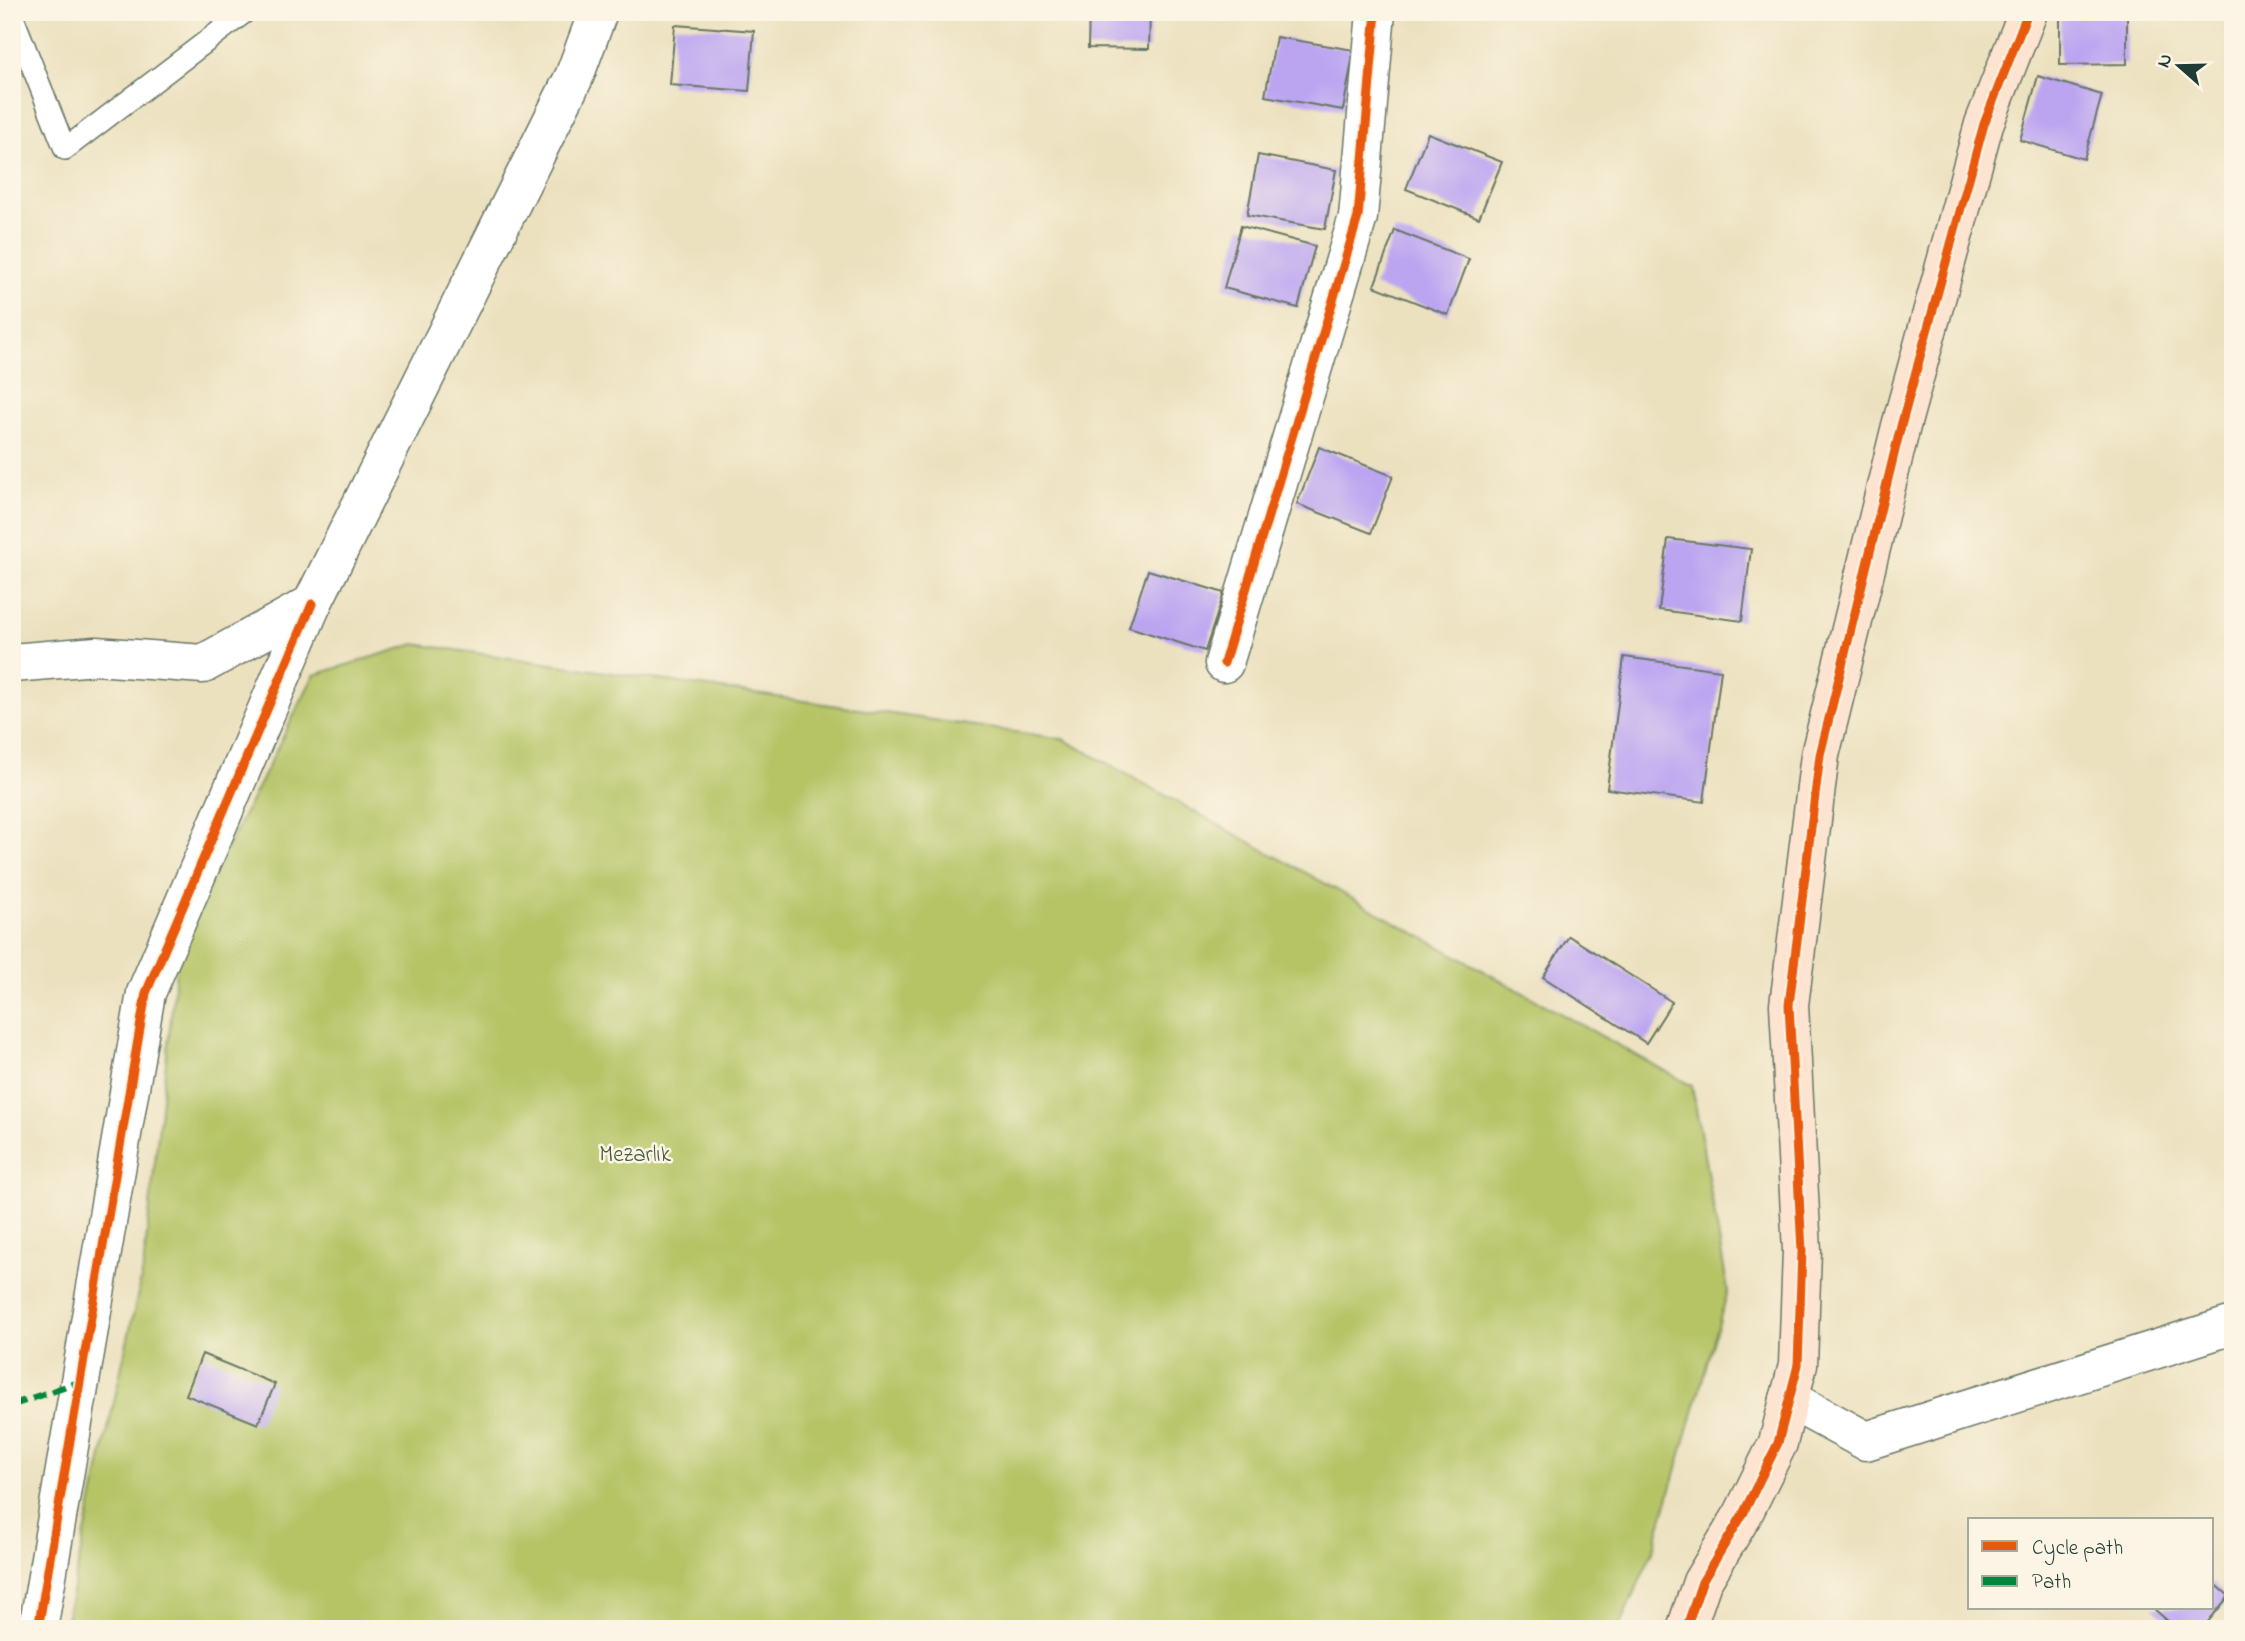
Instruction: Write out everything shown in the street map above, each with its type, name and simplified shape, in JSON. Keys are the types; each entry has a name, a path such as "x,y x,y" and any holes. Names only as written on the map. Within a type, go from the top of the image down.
{"street":[{"path":"38,1629 146,993 312,604 574,77 598,12"},
{"path":"1224,663 1358,217 1376,12"},
{"path":"1686,1629 1703,1582 1743,1514 1778,1443 1798,1365 1802,1251 1789,1005 1820,755 1900,426 1984,124 2028,12"},
{"path":"12,663 96,656 203,664 312,604"},
{"path":"1789,1399 1866,1441 2233,1325"}],"lane":[{"path":"12,15 65,149 244,12"}],"green space":[{"name":"Mezarlık","path":"415,644 1063,739 1692,1086 1728,1291 1653,1551 1618,1629 64,1629 143,1270 179,944 314,675"}],"building":[{"path":"1089,12 1150,12 1149,49 1088,48"},
{"path":"2060,12 2127,12 2127,64 2060,65"},
{"path":"675,25 754,31 749,91 670,85"},
{"path":"1276,37 1354,50 1343,110 1265,96"},
{"path":"2038,76 2102,95 2084,159 2020,140"},
{"path":"1428,133 1502,162 1479,218 1406,189"},
{"path":"1258,155 1336,170 1325,229 1247,215"},
{"path":"1241,226 1315,246 1298,308 1224,288"},
{"path":"1395,230 1469,259 1448,315 1374,286"},
{"path":"1319,447 1393,476 1371,533 1297,504"},
{"path":"1668,539 1751,549 1742,621 1659,610"},
{"path":"1148,570 1224,593 1205,651 1129,627"},
{"path":"1624,657 1721,670 1704,802 1607,789"},
{"path":"1569,936 1672,1002 1646,1043 1543,977"},
{"path":"202,1354 275,1384 258,1424 186,1395"},
{"path":"2214,1583 2229,1596 2202,1629 2177,1629 2155,1610 2214,1610"}],"marked path":[{"path":"12,1405 80,1382"}],"cycle path":[{"path":"1224,663 1358,217 1376,12"},
{"path":"1686,1629 1702,1582 1743,1514 1778,1443 1798,1365 1802,1251 1789,1005 1820,755 1901,426 1984,124 2028,12"},
{"path":"38,1629 146,993 312,604"}]}
